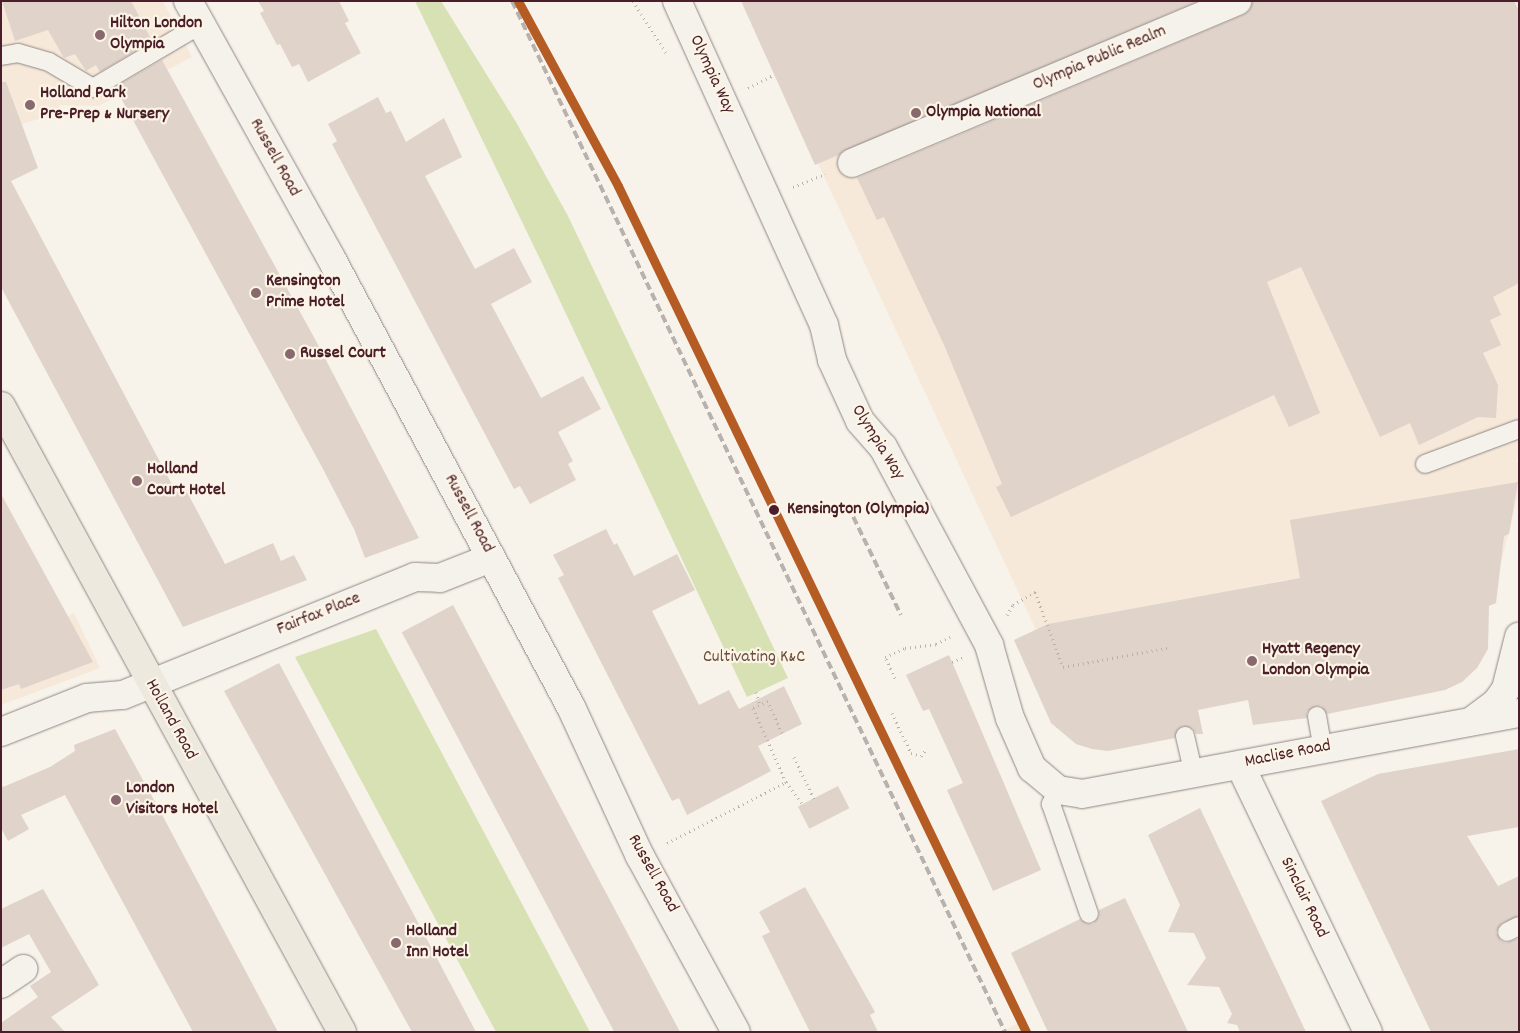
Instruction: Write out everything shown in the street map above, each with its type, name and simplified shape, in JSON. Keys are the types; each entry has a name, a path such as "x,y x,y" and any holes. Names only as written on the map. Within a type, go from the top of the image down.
{"highway":[{"name":"Holland Road","path":"1,406 150,684 342,1032"}],"street":[{"name":"Olympia Way","path":"677,1 824,325 832,360 860,421 883,447 989,645 1010,718 1032,768 1058,790"},
{"name":"Olympia Public Realm","path":"852,163 1237,1"},
{"name":"Russell Road","path":"194,13 331,258 492,558 572,709 640,856 736,1032"},
{"name":"Fairfax Place","path":"1,732 87,698 107,699 150,684 415,577 440,578 492,558"},
{"path":"1471,722 1496,703 1506,689 1519,637"},
{"name":"Maclise Road","path":"1058,790 1082,794 1519,714"},
{"name":"Sinclair Road","path":"1240,764 1368,1032"}],"lane":[{"path":"1,56 18,53 49,62 92,88 194,13"},
{"path":"1425,464 1519,429"},
{"path":"1317,716 1323,749"},
{"path":"1185,736 1194,772"},
{"path":"1058,790 1051,804 1089,914"}],"path":[{"path":"766,197 852,163"},
{"path":"989,645 1013,605 1035,592 1063,667 1167,648"},
{"path":"895,678 885,657 905,648 936,644"},
{"path":"756,692 760,705"},
{"path":"782,733 768,702 754,708 786,782 803,805"},
{"path":"892,713 912,753 921,756 927,748"},
{"path":"794,757 814,799"},
{"path":"640,856 786,782"}],"shaded area":[{"path":"1,1 163,1 192,57 99,106 59,105 60,112 1,131"},
{"path":"742,1 1519,1 1519,456 1516,462 1519,463 1519,492 1500,567 1285,580 1048,624 1036,630"},
{"path":"74,613 100,668 1,705 1,652"},
{"path":"1024,1020 1030,1032 1001,1032"}],"green space":[{"name":"Cultivating K&C","path":"415,1 441,1 516,122 568,216 788,678 747,697 541,261"},
{"path":"376,629 590,1032 496,1032 295,657"}],"building":[{"name":"Hilton London Olympia","path":"2,1 131,1 152,41 100,72 96,65 86,71 75,54 64,58 48,30 15,41"},
{"path":"258,1 339,1 349,21 345,23 361,53 308,82 299,64 292,67 280,44 277,45 260,13 264,11"},
{"name":"Olympia National","path":"741,1 1196,2 815,165"},
{"path":"1252,1 1514,1 1519,11 1519,283 1493,297 1501,315 1490,320 1501,345 1483,353 1498,385 1496,418 1478,417 1419,445 1410,423 1380,437 1301,267 1267,282 1320,413 1289,427 1274,395 1011,517 996,487 1002,484 944,345 884,217 877,220 857,178 1243,15 1250,10"},
{"path":"162,60 316,341 419,538 365,558 354,529 323,469 115,87"},
{"path":"1,82 6,82 38,168 11,181 176,492 185,488 225,564 273,543 281,561 294,555 307,580 183,627 1,287"},
{"path":"378,97 386,113 391,111 406,142 444,118 462,157 425,176 475,269 514,248 532,282 491,304 541,398 583,376 601,409 558,432 573,461 568,464 576,480 530,504 520,486 514,489 332,144 337,141 328,124"},
{"name":"Hyatt Regency London Olympia","path":"1518,482 1509,534 1504,536 1496,603 1489,606 1488,649 1477,668 1462,682 1445,690 1327,714 1321,706 1315,706 1307,712 1307,718 1253,725 1248,700 1198,710 1203,734 1196,734 1192,728 1183,726 1178,729 1175,738 1108,751 1076,744 1051,723 1014,640 1048,624 1300,578 1290,520"},
{"path":"1,494 93,662 21,689 19,684 1,690"},
{"path":"606,529 614,545 617,543 634,576 677,554 695,590 652,611 699,705 729,690 739,709 784,686 802,724 758,746 771,771 687,815 679,798 672,801 558,578 564,575 553,555"},
{"path":"453,605 680,1032 614,1032 402,632"},
{"path":"949,655 1041,870 993,891 947,790 963,783 929,709 923,711 906,675"},
{"path":"279,663 476,1032 412,1032 224,691"},
{"path":"115,729 278,1032 193,1032 65,795 21,815 29,829 8,841 1,828 1,784 3,787 50,767 75,751 74,745"},
{"path":"1519,749 1519,827 1467,836 1498,886 1519,876 1519,916 1502,923 1496,932 1501,941 1506,943 1519,938 1519,1032 1431,1032 1321,801 1378,774"},
{"path":"838,786 849,808 809,829 798,806"},
{"path":"1200,808 1306,1032 1240,1032 1237,1025 1227,1023 1232,1014 1219,987 1187,985 1206,958 1194,933 1168,932 1180,905 1148,835"},
{"path":"805,887 875,1012 870,1015 878,1032 810,1032 762,936 770,932 759,912"},
{"path":"43,889 99,985 51,1017 65,1032 1,1032 1,1023 38,997 30,986 51,972 29,934 1,948 1,909"},
{"path":"1125,898 1188,1032 1048,1032 1011,953 1080,919 1087,924 1093,924 1099,916 1099,910"}],"railway":[{"path":"512,1 1005,1032"},
{"path":"848,506 901,615"}],"transit line":[{"path":"518,1 618,186 1026,1032"}],"place":[{"name":"Hilton London Olympia","path":"100,35"},
{"name":"Holland Park Pre-Prep & Nursery","path":"30,105"},
{"name":"Olympia National","path":"916,113"},
{"name":"Kensington Prime Hotel","path":"256,293"},
{"name":"Russel Court","path":"290,354"},
{"name":"Holland Court Hotel","path":"137,481"},
{"name":"Kensington (Olympia)","path":"774,510"},
{"name":"Hyatt Regency London Olympia","path":"1252,661"},
{"name":"London Visitors Hotel","path":"116,800"},
{"name":"Holland Inn Hotel","path":"396,943"}]}
